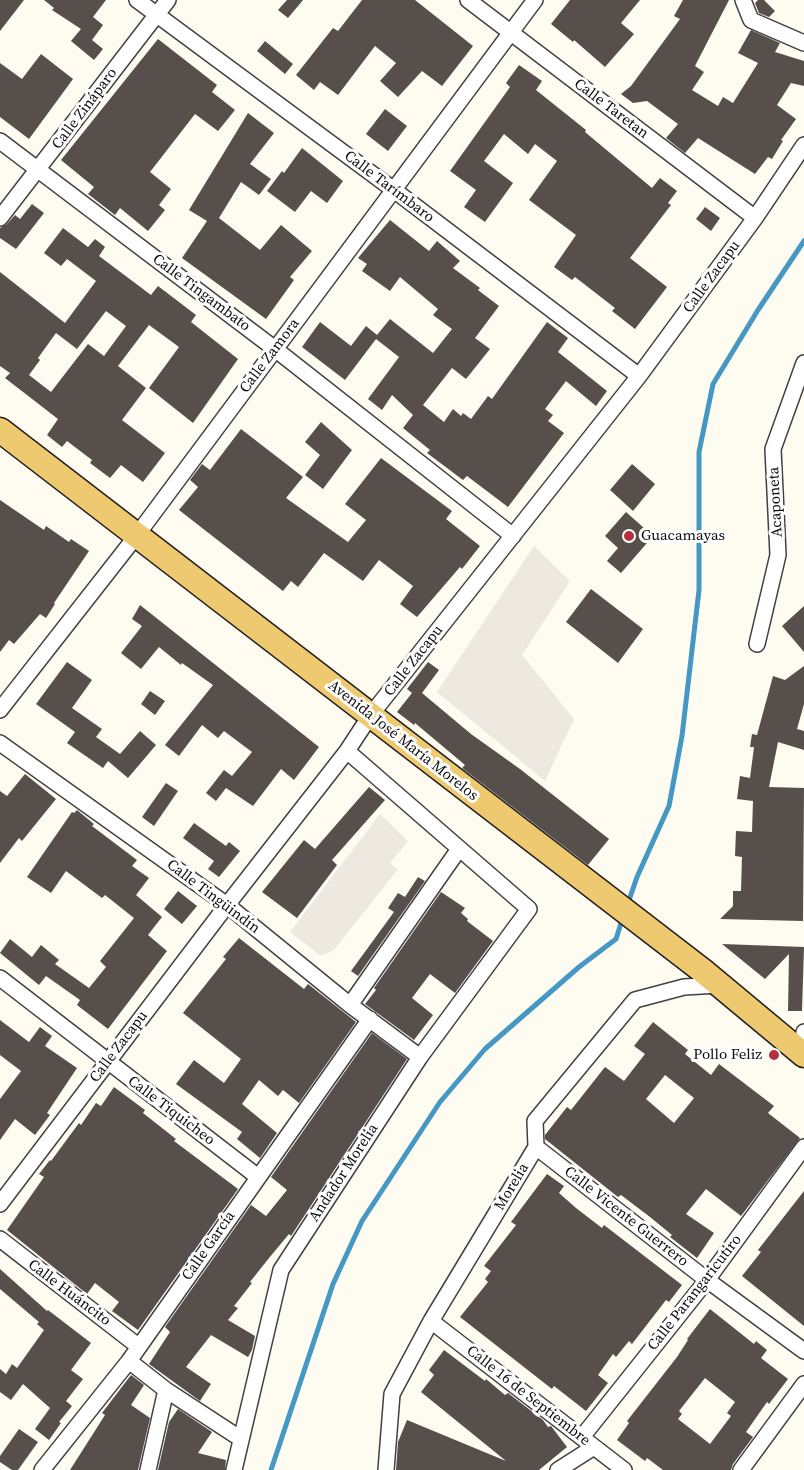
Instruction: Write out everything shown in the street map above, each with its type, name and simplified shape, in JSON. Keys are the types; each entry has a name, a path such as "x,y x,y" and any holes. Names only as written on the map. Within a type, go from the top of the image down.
{"main road":[{"name":"Avenida José María Morelos","path":"0,429 544,850 803,1046"}],"street":[{"name":"Calle Tarímbaro","path":"137,0 394,190 639,376"},
{"name":"Calle Zináparo","path":"0,218 168,0"},
{"name":"Calle Taretan","path":"468,0 755,218"},
{"name":"Calle Zamora","path":"0,710 137,535 535,0"},
{"path":"743,0 751,20 804,43"},
{"name":"Calle Tingambato","path":"0,141 275,349 513,536"},
{"name":"Calle Zacapu","path":"0,1204 347,751 370,716 639,376 755,218 804,145"},
{"name":"Acaponeta","path":"758,644 778,555 773,449 804,363"},
{"name":"Calle Tingüindín","path":"0,744 227,905 350,1005 420,1057"},
{"path":"347,751 459,849 350,1005"},
{"name":"Andador Morelia","path":"234,1470 280,1270 420,1057 529,909 459,849"},
{"name":"Calle Tiquicheo","path":"0,978 258,1177"},
{"name":"Morelia","path":"386,1470 392,1394 431,1321 536,1147 535,1121 635,1000 711,978"},
{"name":"Calle García","path":"42,1470 129,1361 370,1019"},
{"name":"Calle Vicente Guerrero","path":"536,1147 707,1280 804,1351"},
{"name":"Calle Parangaricutiro","path":"558,1470 588,1442 804,1147"},
{"name":"Calle Huáncito","path":"0,1239 138,1346"},
{"name":"Calle 16 de Septiembre","path":"431,1321 624,1470"},
{"path":"129,1361 166,1390 241,1439"},
{"path":"741,1470 804,1384"},
{"path":"148,1470 166,1390"}],"shaded area":[{"path":"534,546 570,581 522,655 574,719 545,781 437,692"},
{"path":"380,814 408,841 390,863 398,869 334,950 321,956 290,932"}],"building":[{"path":"0,0 24,0 0,31"},
{"path":"44,0 106,0 93,17 103,25 92,40 103,49 94,60 71,41 81,29 52,10 54,8"},
{"path":"287,0 303,0 288,18 278,10"},
{"path":"362,0 415,0 473,46 442,86 422,71 398,97 380,81 396,63 375,46 338,95 320,82 314,90 296,75 333,28 338,31"},
{"path":"570,0 640,0 621,23 634,34 605,67 574,40 573,42 551,24"},
{"path":"683,0 729,0 695,66 704,72 692,90 718,106 723,97 733,103 758,63 738,53 751,30 780,43 775,52 804,61 804,86 791,83 777,105 796,119 781,140 783,141 772,159 768,157 755,174 698,138 685,153 666,138 678,124 647,101 633,103 621,94 631,86 680,19 674,16"},
{"path":"758,0 764,0 775,11 769,17 759,13 755,3"},
{"path":"158,39 217,85 212,92 235,110 218,131 195,114 150,172 171,189 159,205 165,210 148,231 120,208 115,215 88,194 94,187 61,160"},
{"path":"265,41 293,64 285,74 257,51"},
{"path":"41,54 73,79 29,139 0,117 0,63 22,79"},
{"path":"519,65 542,81 536,90 652,188 660,178 677,191 668,203 671,205 630,258 667,287 635,329 612,311 615,308 575,277 572,280 554,267 576,235 529,200 557,161 535,144 528,154 504,134 484,161 513,183 485,222 464,207 476,190 450,171 510,87 506,83"},
{"path":"385,109 407,126 388,151 366,134"},
{"path":"248,113 274,133 250,164 271,179 259,195 241,182 219,218 260,250 281,225 312,251 290,277 294,280 266,319 182,258 207,221 189,210"},
{"path":"302,148 343,181 327,203 311,191 295,212 267,191 282,171 284,173"},
{"path":"32,204 44,213 16,249 0,238 0,228 15,215 20,219"},
{"path":"705,207 720,218 711,231 696,219"},
{"path":"390,220 429,251 437,241 460,261 453,268 499,306 475,338 490,349 466,379 452,368 423,405 444,422 453,409 461,416 463,413 471,419 488,396 492,399 547,322 568,338 558,352 607,391 596,406 566,381 545,409 553,415 548,421 564,433 508,507 467,476 463,480 427,453 430,450 403,428 413,415 392,395 382,410 368,399 399,357 376,339 345,380 302,347 320,322 351,346 366,326 377,335 390,319 433,353 452,329 433,315 438,309 400,277 390,291 362,271 367,264 358,258"},
{"path":"63,228 88,247 95,239 105,247 99,256 151,295 158,286 196,315 191,322 238,359 193,423 149,388 179,347 149,325 118,366 146,388 122,420 165,453 143,482 121,465 110,478 90,463 92,460 67,441 62,447 47,435 58,419 5,378 10,373 0,366 0,272 65,323 96,281 67,259 61,266 44,253","holes":["106,311 126,326 104,356 88,344 51,392 29,375 56,333 77,349"]},
{"path":"321,422 352,450 323,489 305,475 320,455 305,442"},
{"path":"241,429 303,477 286,498 348,542 366,520 345,504 381,458 452,511 446,519 480,546 462,569 460,567 417,617 400,604 413,586 379,560 363,581 324,553 298,587 291,581 283,591 179,510 198,487 190,480 202,464 210,470"},
{"name":"Guacamayas","path":"632,464 655,484 633,511 610,490"},
{"path":"0,500 44,530 46,526 69,542 71,539 89,551 46,618 40,614 14,644 9,640 0,652"},
{"name":"Guacamayas","path":"626,512 653,536 621,573 607,561 618,548 605,536"},
{"path":"591,589 643,629 618,663 566,622"},
{"path":"140,605 319,747 294,780 281,769 253,806 226,788 216,801 206,793 224,770 232,776 252,752 224,731 218,738 202,725 179,756 165,745 213,685 182,663 181,665 159,647 141,669 121,653 142,626 132,619"},
{"path":"804,606 804,652 782,626"},
{"path":"67,662 92,680 72,708 102,729 96,737 120,754 140,731 156,745 128,778 108,761 103,768 67,743 75,732 36,704"},
{"path":"428,662 439,670 422,693 471,734 520,769 609,839 588,865 462,768 465,765 415,723 414,725 397,712 412,693 407,689"},
{"path":"804,666 804,704 797,729 804,731 804,750 778,742 769,787 804,788 803,921 720,919 733,906 733,891 741,891 742,857 735,856 736,831 752,832 753,801 737,799 740,776 750,778 754,747 750,747 752,734 757,735 773,676 785,680"},
{"path":"150,691 165,701 155,715 141,704"},
{"path":"25,774 56,799 22,841 19,838 0,863 0,791 7,796"},
{"path":"166,783 178,791 154,826 142,817"},
{"path":"369,787 385,800 332,860 337,865 297,918 262,892 304,840 315,849"},
{"path":"77,810 94,824 92,826 137,860 132,866 149,878 136,895 162,917 148,935 167,951 108,1029 77,1005 80,1000 46,976 39,985 0,953 10,939 32,957 41,945 59,960 55,964 89,988 106,967 100,961 134,918 105,895 102,898 66,871 51,893 27,877 72,812"},
{"path":"194,823 226,846 229,842 240,851 219,877 208,869 214,861 183,838"},
{"path":"418,877 425,881 358,976 351,971 394,912 388,908 398,893 405,897"},
{"path":"178,891 197,906 182,924 164,909"},
{"path":"441,892 465,908 461,913 468,919 467,921 493,941 455,993 430,974 412,998 433,1015 414,1040 365,1004"},
{"path":"239,938 304,989 308,984 356,1022 299,1103 283,1090 278,1096 259,1080 242,1104 277,1133 260,1158 237,1139 242,1132 176,1084 194,1060 224,1083 241,1059 183,1013 226,959 223,957"},
{"path":"722,944 804,947 802,1011 788,1011 789,954 765,979"},
{"path":"0,1020 29,1042 40,1027 52,1036 45,1046 77,1068 47,1113 50,1115 35,1135 15,1119 0,1140 0,1099 21,1071 0,1055"},
{"path":"653,1022 688,1050 685,1054 711,1075 719,1064 774,1106 768,1113 800,1138 741,1216 706,1189 686,1214 714,1233 697,1258 670,1237 672,1235 650,1217 621,1195 618,1197 545,1139 545,1135 567,1107 571,1110 605,1067 624,1081 645,1054 634,1046","holes":["665,1075 694,1098 674,1123 646,1099"]},
{"path":"372,1033 407,1059 291,1236 289,1234 269,1258 234,1306 238,1308 228,1320 255,1336 248,1357 211,1335 186,1367 211,1384 200,1401 149,1364 170,1332 165,1327 251,1205 266,1216 287,1190 271,1177"},
{"path":"114,1087 145,1110 143,1113 176,1139 174,1141 238,1189 138,1330 112,1311 119,1302 95,1283 87,1294 7,1230 44,1177 39,1174 79,1123 81,1125 96,1103 101,1106"},
{"path":"547,1174 564,1186 559,1193 576,1208 602,1228 604,1225 682,1285 669,1302 666,1300 632,1344 629,1341 616,1357 613,1354 598,1375 608,1383 586,1411 554,1386 552,1389 460,1317 488,1282 485,1279 491,1271 484,1266 516,1225 511,1222"},
{"path":"804,1191 804,1326 742,1276 761,1252 758,1250"},
{"path":"0,1269 47,1311 91,1343 71,1370 83,1379 66,1401 72,1406 59,1422 61,1423 49,1440 35,1429 50,1408 23,1384 11,1400 0,1392 0,1369 6,1374 12,1364 17,1368 44,1330 37,1324 39,1322 0,1289"},
{"path":"710,1309 754,1344 756,1341 767,1350 761,1358 788,1379 769,1404 767,1402 746,1432 753,1437 731,1470 663,1470 647,1458 645,1461 617,1440 629,1423 627,1421 677,1357 687,1339","holes":["705,1378 735,1402 727,1413 731,1416 710,1444 678,1419 682,1414 679,1411"]},
{"path":"444,1350 505,1395 508,1393 543,1420 548,1427 551,1426 567,1447 539,1470 396,1470 398,1442 407,1420 506,1461 421,1392 434,1375 429,1370"},
{"path":"131,1375 144,1385 131,1405 150,1418 138,1470 70,1470 105,1415 102,1413"},
{"path":"178,1409 212,1432 198,1453 226,1460 225,1470 158,1470 169,1422"},
{"path":"19,1429 38,1442 18,1470 12,1470 0,1462 0,1456"}],"waterway":[{"path":"627,906 637,877 669,806 682,736 699,590 699,452 713,384 804,241"},
{"path":"271,1470 333,1284 362,1221 440,1102 485,1049 579,967 616,939 623,917"}],"place":[{"name":"Guacamayas","path":"629,536"},
{"name":"Pollo Feliz","path":"774,1055"}]}
